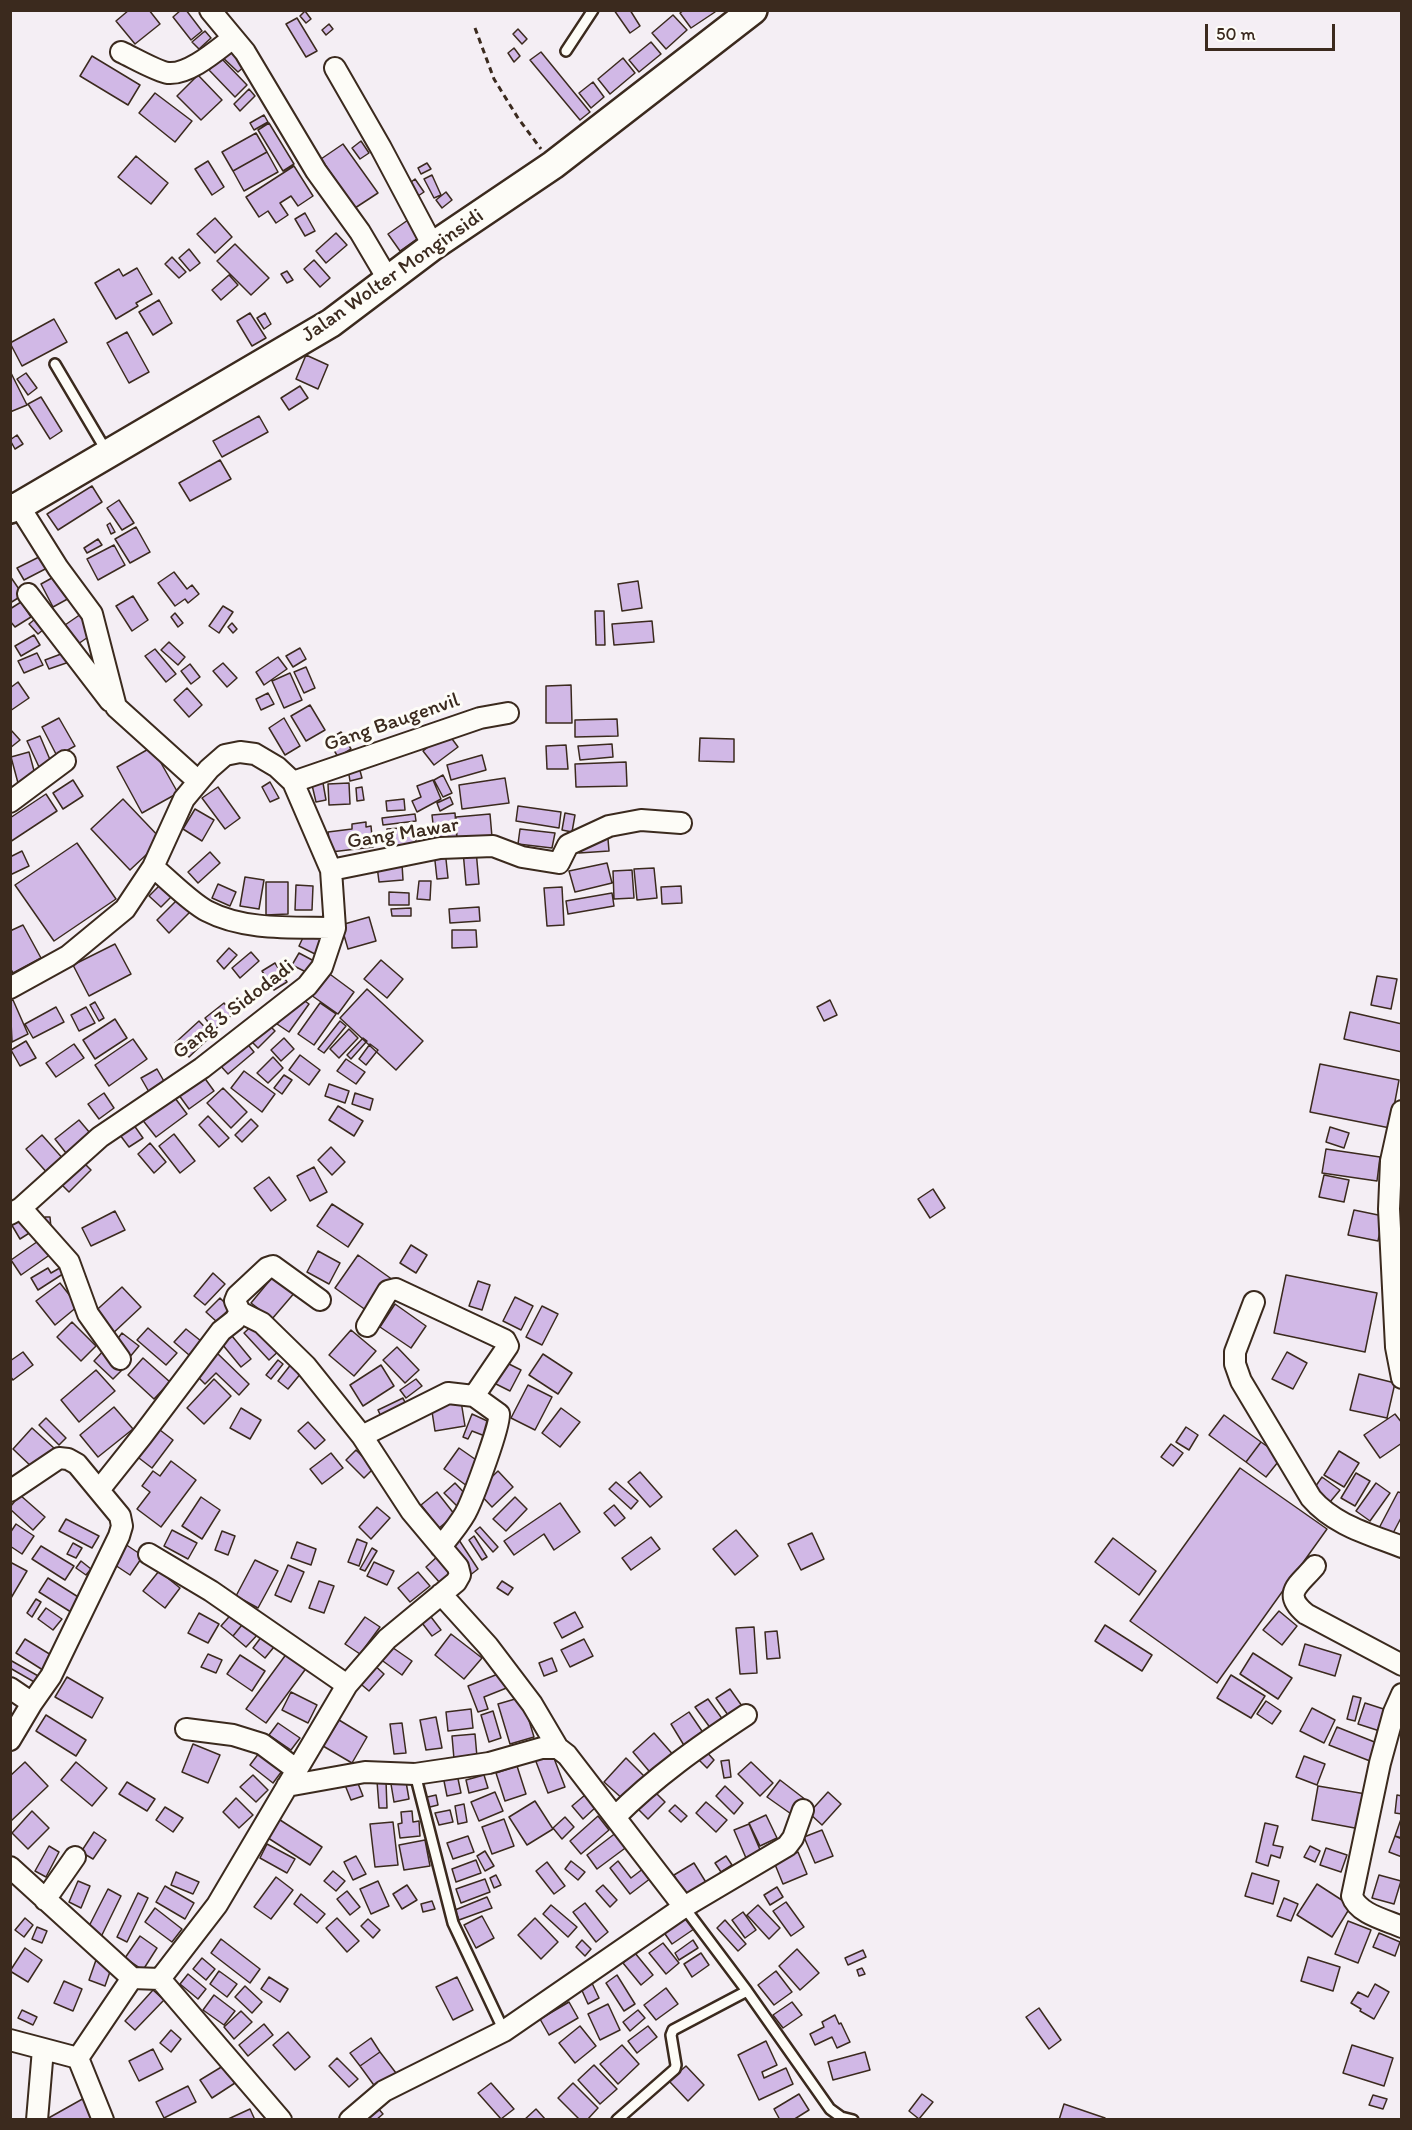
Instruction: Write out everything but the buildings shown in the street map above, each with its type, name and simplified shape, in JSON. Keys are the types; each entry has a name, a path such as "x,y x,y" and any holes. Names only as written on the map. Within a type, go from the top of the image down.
{"main road":[{"name":"Jalan Wolter Monginsidi","path":"15,507 331,323 433,246 553,165 753,10"}],"street":[{"path":"210,10 245,52 316,171 360,232 389,281"},
{"path":"121,52 167,73 179,72 206,58 233,38"},
{"path":"335,68 433,246"},
{"path":"15,507 92,614 116,708"},
{"path":"10,988 68,956 125,909 153,867 184,799 198,781 116,708 28,594"},
{"name":"Gang Baugenvil","path":"293,783 480,718 508,713"},
{"name":"Gang 3 Sidodadi","path":"16,1211 100,1137 201,1068 307,986 322,967 335,928 331,870 293,783 277,767 255,754 240,752 225,755 198,781"},
{"path":"10,802 65,761"},
{"name":"Gang Mawar","path":"331,870 440,848 492,846 522,857 559,863 568,845 609,826 641,820 681,823"},
{"path":"153,867 205,910 231,921 268,926 335,928"},
{"path":"1401,1111 1391,1161 1389,1209 1396,1347 1401,1378"},
{"path":"16,1211 69,1262 88,1314 120,1359"},
{"path":"160,1979 217,1905 347,1685 387,1639 456,1582 460,1575 458,1567 411,1511 362,1436 306,1366 262,1323 240,1312 235,1301 237,1296 267,1268 273,1266 320,1300"},
{"path":"367,1326 388,1291 396,1289 505,1340 508,1346 474,1396"},
{"path":"1254,1302 1235,1352 1235,1364 1241,1381 1311,1498 1321,1510 1348,1527 1401,1547"},
{"path":"99,1490 220,1331 235,1320 240,1312"},
{"path":"362,1436 448,1393 474,1396 496,1411 500,1418 468,1509 441,1547"},
{"path":"10,1491 59,1458 68,1459 76,1464 120,1515 122,1526 51,1676 10,1740"},
{"path":"149,1554 211,1591 347,1685"},
{"path":"1315,1566 1295,1589 1293,1595 1296,1606 1306,1614 1401,1665"},
{"path":"441,1594 488,1646 532,1704 558,1748 567,1755 684,1907"},
{"path":"10,1688 32,1703"},
{"path":"1401,1694 1380,1763 1352,1896 1356,1904 1365,1911 1401,1927"},
{"path":"615,1817 645,1787 693,1750 746,1715"},
{"path":"186,1729 233,1735 262,1744 292,1778"},
{"path":"292,1778 365,1772 415,1774 489,1763 542,1748 558,1748"},
{"path":"350,2120 384,2091 504,2031 684,1907 787,1846 793,1838 803,1810"},
{"path":"45,1900 75,1857"},
{"path":"10,1867 132,1978 160,1979 281,2120"},
{"path":"78,2058 132,1978"},
{"path":"10,2040 78,2058"},
{"path":"37,2120 43,2049"},
{"path":"78,2058 103,2120"}],"lane":[{"path":"567,51 593,10"},
{"path":"55,364 108,454"},
{"path":"415,1774 453,1923 504,2031"},
{"path":"684,1907 747,1990 830,2109 840,2118 853,2120"},
{"path":"617,2120 675,2069 671,2035 673,2030 747,1990"}],"path":[{"path":"475,28 494,79 518,118 553,165"}]}
